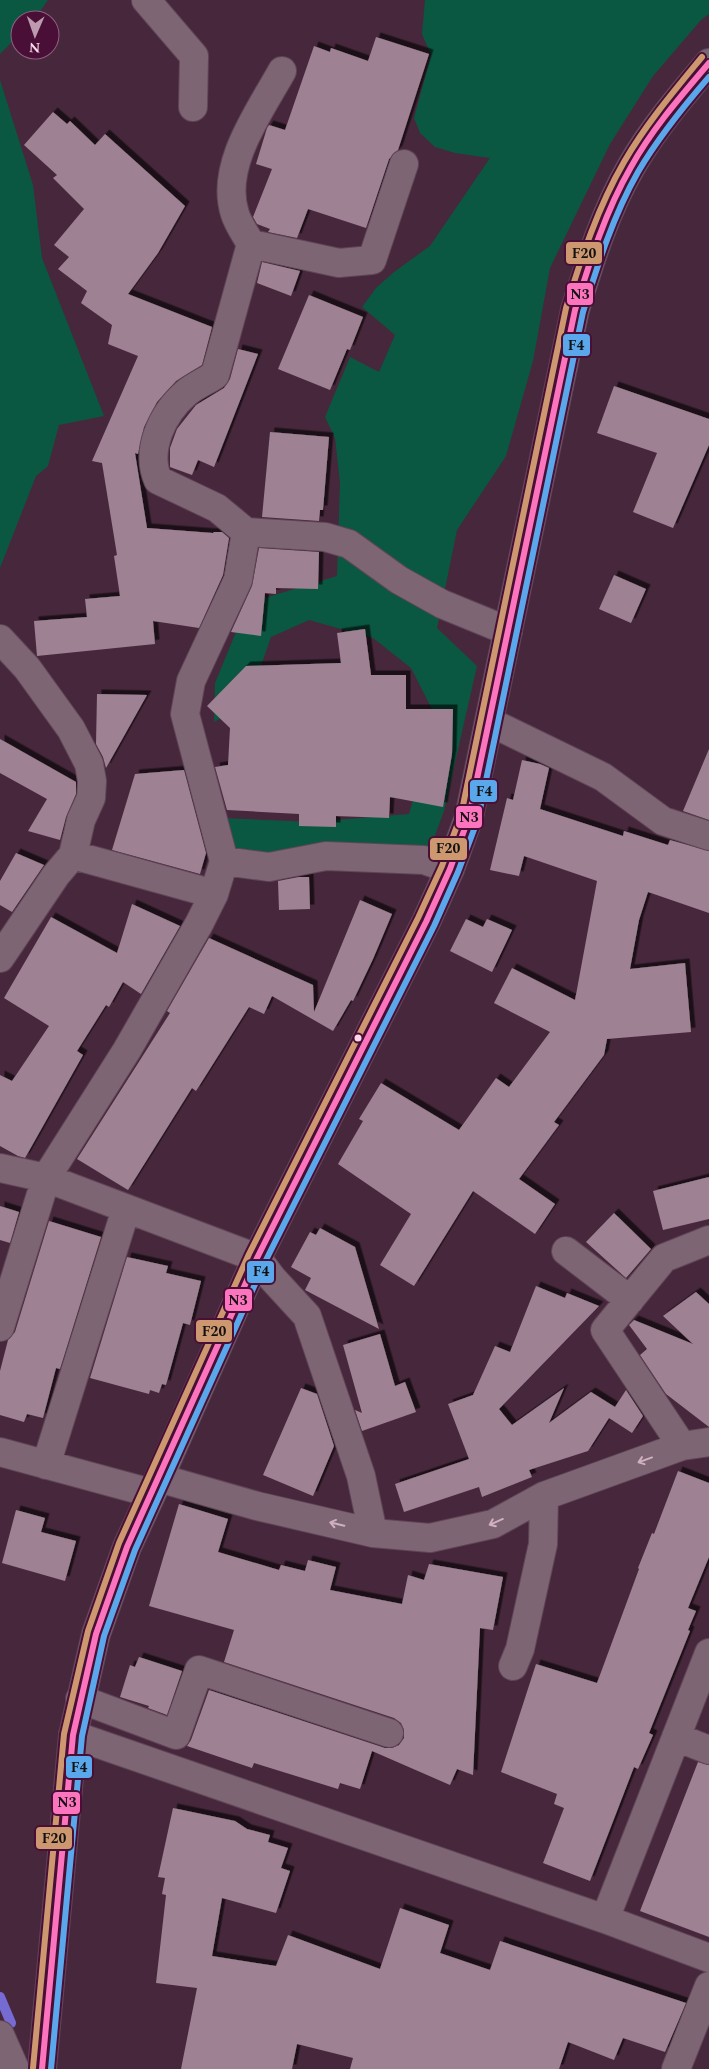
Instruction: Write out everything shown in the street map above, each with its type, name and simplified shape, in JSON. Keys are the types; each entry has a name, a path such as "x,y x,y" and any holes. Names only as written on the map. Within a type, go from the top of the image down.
{"main road":[{"path":"42,2069 73,1735 96,1634 126,1547 257,1258 426,922 450,869 469,817 575,310 598,236 630,168 674,105 709,63"}],"street":[{"path":"146,0 194,56 193,107"},
{"path":"282,71 242,143 231,190 235,214 251,244 216,375 186,393 170,412 156,435 153,468 158,480 217,508 246,532 325,537 349,544 399,580 442,604 508,632"},
{"path":"251,244 339,263 372,260 404,164"},
{"path":"0,1327 46,1178 127,1050 214,894 224,861 185,714 191,681 238,580 246,532"},
{"path":"0,639 27,668 71,729 89,764 92,781 91,798 81,820 72,855 56,875 0,958"},
{"path":"490,722 603,777 663,821 709,836"},
{"path":"72,855 214,894"},
{"path":"224,861 269,867 326,856 424,860 450,869"},
{"path":"0,1168 46,1178 257,1258 272,1278 307,1316 361,1476 373,1533"},
{"path":"46,1465 126,1209"},
{"path":"682,1446 605,1330 664,1258 709,1240"},
{"path":"566,1251 630,1300"},
{"path":"0,1452 46,1465 257,1506 373,1533 430,1538 493,1524 544,1496 682,1446 709,1442"},
{"path":"513,1666 520,1648 542,1544 544,1496"},
{"path":"605,1919 709,1653"},
{"path":"80,1699 176,1735 200,1670 389,1733"},
{"path":"73,1735 605,1919 709,1958"},
{"path":"676,1736 709,1750"},
{"path":"676,2069 709,1986"},
{"path":"0,2035 15,2069"}],"green space":[{"path":"0,0 48,0 41,10 10,10 10,44 0,54"},
{"path":"425,0 709,0 709,14 701,20 653,76 610,144 550,268 533,361 506,456 457,530 437,628 477,666 444,811 434,838 422,852 250,856 232,849 224,818 311,822 409,814 437,719 411,668 373,638 309,620 271,637 248,703 214,722 215,683 248,603 337,576 340,483 335,438 325,417 350,357 379,372 395,335 362,307 376,288 394,272 430,246 490,158 455,153 435,147 420,133 414,118 431,55 422,34"},
{"path":"0,80 33,185 42,258 104,416 59,425 48,466 36,476 0,568"}],"building":[{"path":"376,37 429,54 398,150 389,159 366,228 308,209 297,238 268,232 270,229 257,224 253,217 272,169 256,164 267,128 269,125 285,130 314,46 330,52 331,48 368,61"},
{"path":"53,112 67,124 70,121 95,145 105,134 185,206 158,253 128,294 212,327 202,365 176,381 157,402 144,427 138,454 135,453 147,528 222,532 229,538 223,575 199,628 153,621 155,644 37,656 34,621 87,617 85,599 120,596 114,556 117,555 102,463 92,461 138,356 108,344 112,325 81,303 87,291 58,269 69,257 54,245 84,209 53,178 57,175 24,145"},
{"path":"262,262 300,271 291,296 257,283"},
{"path":"309,295 363,317 350,350 347,349 330,390 278,369"},
{"path":"238,349 258,354 214,467 198,460 192,475 170,467 170,448 177,429 196,405 224,388 230,379"},
{"path":"614,386 709,419 709,445 673,528 633,512 657,453 597,433"},
{"path":"270,432 329,437 323,510 320,510 319,521 262,517"},
{"path":"259,548 319,552 318,589 276,588 276,594 265,593 261,636 231,632 252,586"},
{"path":"614,575 646,589 631,623 599,609"},
{"path":"365,629 371,675 406,675 406,709 453,709 452,754 443,807 390,797 389,818 336,816 336,827 299,826 299,814 227,810 215,767 228,765 230,728 207,706 246,666 341,663 337,633"},
{"path":"97,694 147,695 106,768 96,744"},
{"path":"0,739 76,782 76,794 66,817 60,840 28,831 47,799 0,773"},
{"path":"709,749 709,820 683,811"},
{"path":"522,760 549,768 540,809 623,836 624,831 668,845 670,840 709,851 709,913 648,892 639,920 630,969 685,963 691,1032 607,1039 604,1055 554,1122 559,1125 519,1179 555,1204 535,1234 473,1191 414,1286 380,1265 411,1214 338,1164 363,1121 359,1119 381,1083 459,1130 496,1078 509,1087 550,1032 494,1003 512,968 575,1000 597,881 524,856 519,876 490,870 507,798 513,800"},
{"path":"184,770 206,853 200,874 112,850 135,774"},
{"path":"16,853 44,865 12,912 0,905 0,881"},
{"path":"309,877 310,909 279,910 278,881"},
{"path":"360,900 392,914 353,1001 351,1000 333,1031 272,996 264,1014 249,1007 196,1091 192,1088 128,1190 77,1159 170,1013 167,1011 209,938 313,985 314,1012"},
{"path":"132,904 180,926 141,994 123,982 109,1007 106,1005 77,1051 83,1055 25,1158 18,1156 0,1146 0,1075 12,1081 49,1026 4,998 51,917 117,953"},
{"path":"466,919 483,927 487,919 512,930 492,972 450,951"},
{"path":"709,1177 709,1219 663,1230 653,1191"},
{"path":"0,1206 19,1212 10,1243 0,1240"},
{"path":"614,1213 651,1249 626,1278 586,1242"},
{"path":"49,1221 101,1237 60,1369 56,1368 43,1418 27,1414 24,1422 0,1415 0,1371 8,1340 15,1332"},
{"path":"320,1228 355,1247 379,1329 305,1290 311,1278 291,1267 310,1232 316,1235"},
{"path":"127,1257 168,1266 166,1273 201,1281 190,1325 183,1323 166,1385 162,1384 159,1393 150,1390 149,1394 90,1378"},
{"path":"536,1286 565,1298 567,1293 599,1306 499,1409 512,1425 564,1388 549,1423 591,1392 615,1407 626,1390 643,1416 632,1433 609,1418 588,1451 529,1470 532,1477 482,1497 479,1487 404,1512 395,1484 469,1459 448,1404 473,1395 495,1346 510,1352"},
{"path":"696,1292 709,1304 709,1427 666,1394 640,1355 647,1349 629,1325 634,1320 693,1344 663,1316"},
{"path":"380,1334 395,1386 405,1382 416,1412 362,1431 355,1410 362,1413 343,1345"},
{"path":"301,1388 317,1394 334,1446 313,1496 263,1475"},
{"path":"678,1471 709,1483 709,1557 688,1608 696,1611 688,1630 690,1631 649,1733 653,1735 638,1769 634,1767 590,1881 543,1863 564,1808 554,1804 557,1794 501,1772 536,1664 597,1683 638,1568 652,1533 654,1534"},
{"path":"179,1504 228,1519 218,1552 279,1570 281,1565 305,1571 308,1560 336,1567 330,1590 402,1604 408,1575 424,1580 429,1564 503,1577 493,1630 480,1628 473,1775 457,1769 450,1785 372,1751 360,1789 340,1783 338,1789 254,1763 252,1768 187,1746 191,1740 209,1690 385,1748 399,1745 404,1738 404,1730 401,1723 394,1718 224,1662 234,1630 149,1606"},
{"path":"16,1510 45,1518 41,1532 76,1541 65,1581 2,1563"},
{"path":"139,1657 182,1671 167,1715 148,1708 149,1706 120,1697 130,1665 135,1667"},
{"path":"698,1762 709,1765 709,1937 640,1911"},
{"path":"173,1808 235,1821 247,1829 270,1835 268,1842 288,1848 281,1868 290,1871 276,1913 222,1898 212,1956 276,1966 288,1935 380,1969 400,1908 449,1925 440,1953 490,1970 500,1941 686,2003 665,2052 623,2038 614,2060 568,2042 559,2069 350,2069 353,2058 297,2044 292,2069 181,2069 197,1988 156,1983 166,1895 162,1894 165,1878 158,1877"}],"waterway":[{"path":"0,1997 11,2023"}],"transit line":[{"name":"F20","path":"33,2068 64,1734 88,1631 119,1543 249,1254 418,918 442,866 461,815 566,308 578,270 598,215 624,162 651,121 702,57"},
{"name":"N3","path":"42,2069 73,1735 96,1634 127,1547 257,1258 426,922 450,869 469,817 575,310 586,273 613,201 639,153 678,100 709,63"},
{"name":"F4","path":"51,2069 82,1736 104,1636 135,1550 265,1262 434,926 458,872 478,819 583,312 600,258 621,206 638,172 671,123 709,77"}]}
